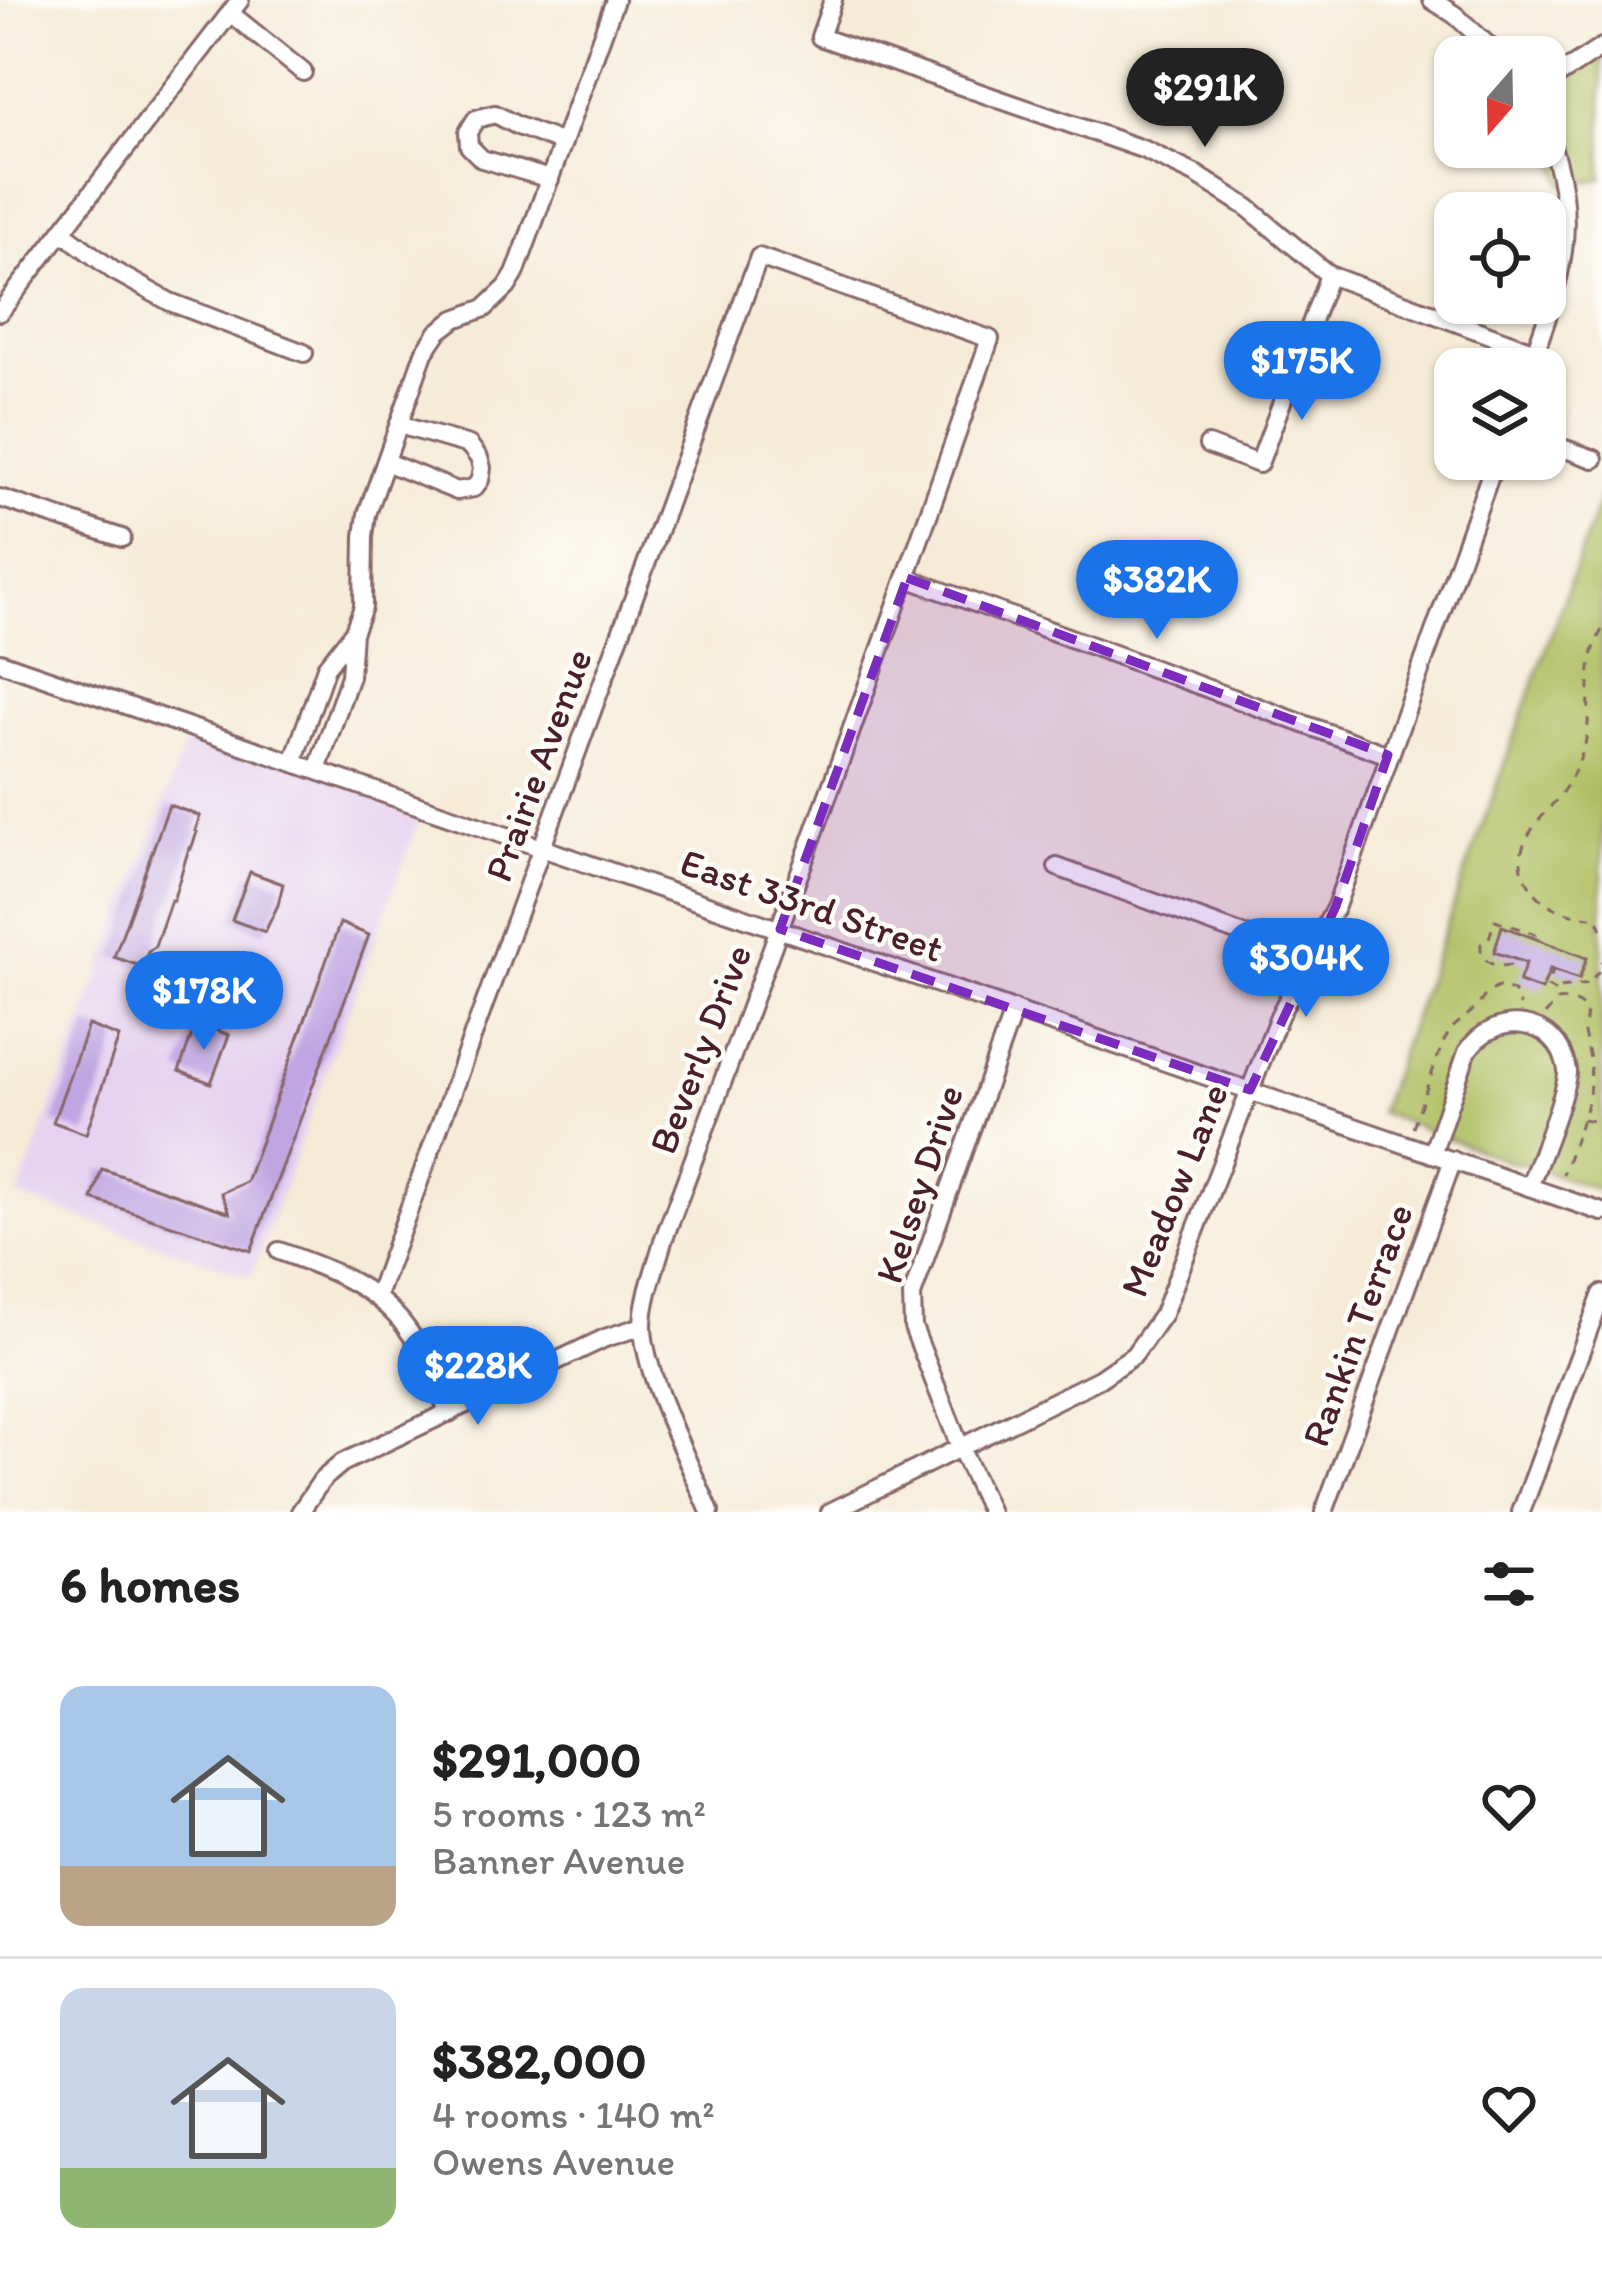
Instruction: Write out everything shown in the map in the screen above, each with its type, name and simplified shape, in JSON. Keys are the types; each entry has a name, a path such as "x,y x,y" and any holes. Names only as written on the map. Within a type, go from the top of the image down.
{"street":[{"path":"316,770 346,685 353,633 363,607 368,514 424,353 438,332 455,319 485,308 507,287 522,258 616,0"},
{"path":"833,0 820,37 1145,150 1197,175 1246,207 1329,275 1501,348"},
{"path":"1432,0 1478,36"},
{"path":"0,312 235,6 303,72"},
{"path":"1566,70 1602,47"},
{"path":"550,179 482,159 469,146 468,132 476,119 495,114 563,142"},
{"path":"1536,348 1557,287 1566,227 1559,168"},
{"path":"62,232 113,271 152,293 304,353"},
{"name":"Beverly Drive","path":"710,1512 651,1365 643,1326 649,1291 663,1241 990,339 760,257"},
{"name":"Prairie Avenue","path":"377,1296 760,257"},
{"path":"1208,445 1259,464 1329,275"},
{"path":"386,462 457,491 474,488 480,480 479,458 469,446 399,424"},
{"path":"1566,449 1594,459"},
{"name":"Meadow Lane","path":"830,1512 1099,1379 1134,1355 1163,1315 1279,1016 1336,906 1488,480"},
{"path":"0,499 122,538"},
{"path":"907,578 1388,755"},
{"path":"293,762 326,667 353,633"},
{"name":"East 33rd Street","path":"0,662 1602,1212"},
{"path":"322,676 346,685"},
{"path":"1058,867 1310,959"},
{"name":"Kelsey Drive","path":"990,1512 913,1327 912,1294 1014,1009"},
{"path":"1432,1154 1473,1042 1501,1024 1531,1027 1560,1052 1567,1078 1529,1187"},
{"name":"Rankin Terrace","path":"1324,1512 1453,1160"},
{"path":"279,1251 330,1270 377,1296 395,1312 415,1340 449,1413"},
{"path":"1521,1512 1602,1294"},
{"path":"300,1512 322,1480 342,1463 605,1338 643,1326"}],"path":[{"path":"1602,629 1587,678 1587,735 1580,761 1524,839 1522,856 1539,898 1571,913 1600,916 1602,930"},
{"path":"1511,965 1492,964 1480,953 1495,920 1544,937"},
{"path":"1553,970 1547,988 1558,990 1588,984 1602,961"},
{"path":"1413,1127 1442,1045 1457,1022 1498,988 1514,992 1524,1010"},
{"path":"1538,1014 1546,1014 1557,1000 1578,1002 1587,1013 1584,1034 1592,1079 1563,1174"},
{"path":"1582,1119 1602,1124"}],"highlighted area":[{"path":"907,578 1388,755 1336,906 1250,1090 780,929"}],"shaded area":[{"path":"191,728 424,806 251,1277 18,1196"}],"green space":[{"path":"1602,47 1602,179 1563,185 1558,168 1566,168 1566,70"},
{"path":"1602,493 1602,1191 1512,1163 1379,1112"}],"building":[{"path":"169,805 200,816 173,901 143,967 114,957"},
{"path":"250,872 283,884 265,932 232,920"},
{"path":"340,923 369,935 251,1251 92,1199 102,1169 230,1213 221,1193 246,1182"},
{"path":"1502,926 1587,958 1579,979 1550,969 1542,990 1519,982 1526,963 1494,952"},
{"path":"196,1023 229,1035 211,1083 179,1071"},
{"path":"88,1025 119,1037 86,1134 53,1122"}]}
